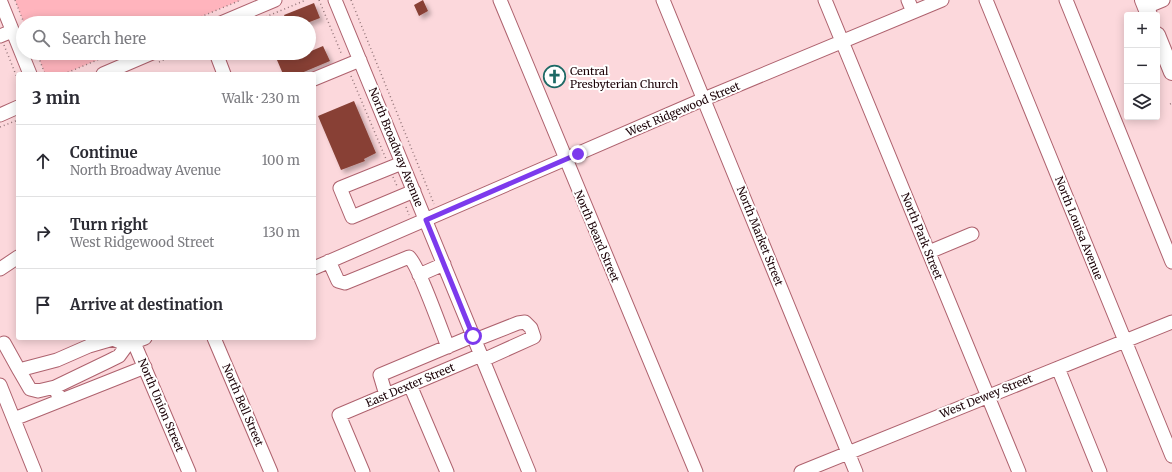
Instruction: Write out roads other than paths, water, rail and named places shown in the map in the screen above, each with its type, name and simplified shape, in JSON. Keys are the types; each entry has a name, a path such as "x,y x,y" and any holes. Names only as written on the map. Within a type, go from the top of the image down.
{"main road":[{"path":"1160,42 1172,72"}],"street":[{"path":"0,0 16,41"},
{"path":"237,16 275,0"},
{"name":"North Broadway Avenue","path":"336,0 529,472"},
{"name":"North Beard Street","path":"500,0 696,472"},
{"name":"North Market Street","path":"663,0 856,472"},
{"name":"North Park Street","path":"825,0 1019,472"},
{"path":"908,0 913,12"},
{"name":"West Ridgewood Street","path":"316,267 704,99 942,0"},
{"name":"North Louisa Avenue","path":"986,0 1172,456"},
{"path":"1066,0 1172,262"},
{"path":"1146,7 1163,0"},
{"path":"2,40 12,31"},
{"path":"24,60 29,72"},
{"path":"109,72 136,60"},
{"path":"219,60 223,72"},
{"path":"316,78 360,60"},
{"path":"0,115 16,108"},
{"path":"402,162 340,188 346,203 352,217 414,191"},
{"path":"929,252 972,234"},
{"path":"329,261 338,281 345,283 409,257 412,259 448,347"},
{"path":"0,268 16,258"},
{"path":"419,275 444,264"},
{"name":"East Dexter Street","path":"363,472 339,415 410,384 534,337 531,328 526,322 518,323 474,338"},
{"name":"West Dewey Street","path":"801,472 988,395 1172,322"},
{"path":"386,395 380,375 474,338"},
{"path":"1,340 30,389 38,391 54,387 119,356 135,341"},
{"path":"19,370 57,360 89,346 110,340"},
{"path":"124,340 135,341"},
{"name":"North Bell Street","path":"215,340 271,472"},
{"name":"North Union Street","path":"135,341 189,472"},
{"path":"14,419 145,367"},
{"path":"1058,368 1100,472"},
{"path":"410,384 447,472"},
{"path":"0,385 35,472"},
{"path":"54,387 61,400"}],"place":[{"name":"Central Presbyterian Church","path":"555,77"}]}
